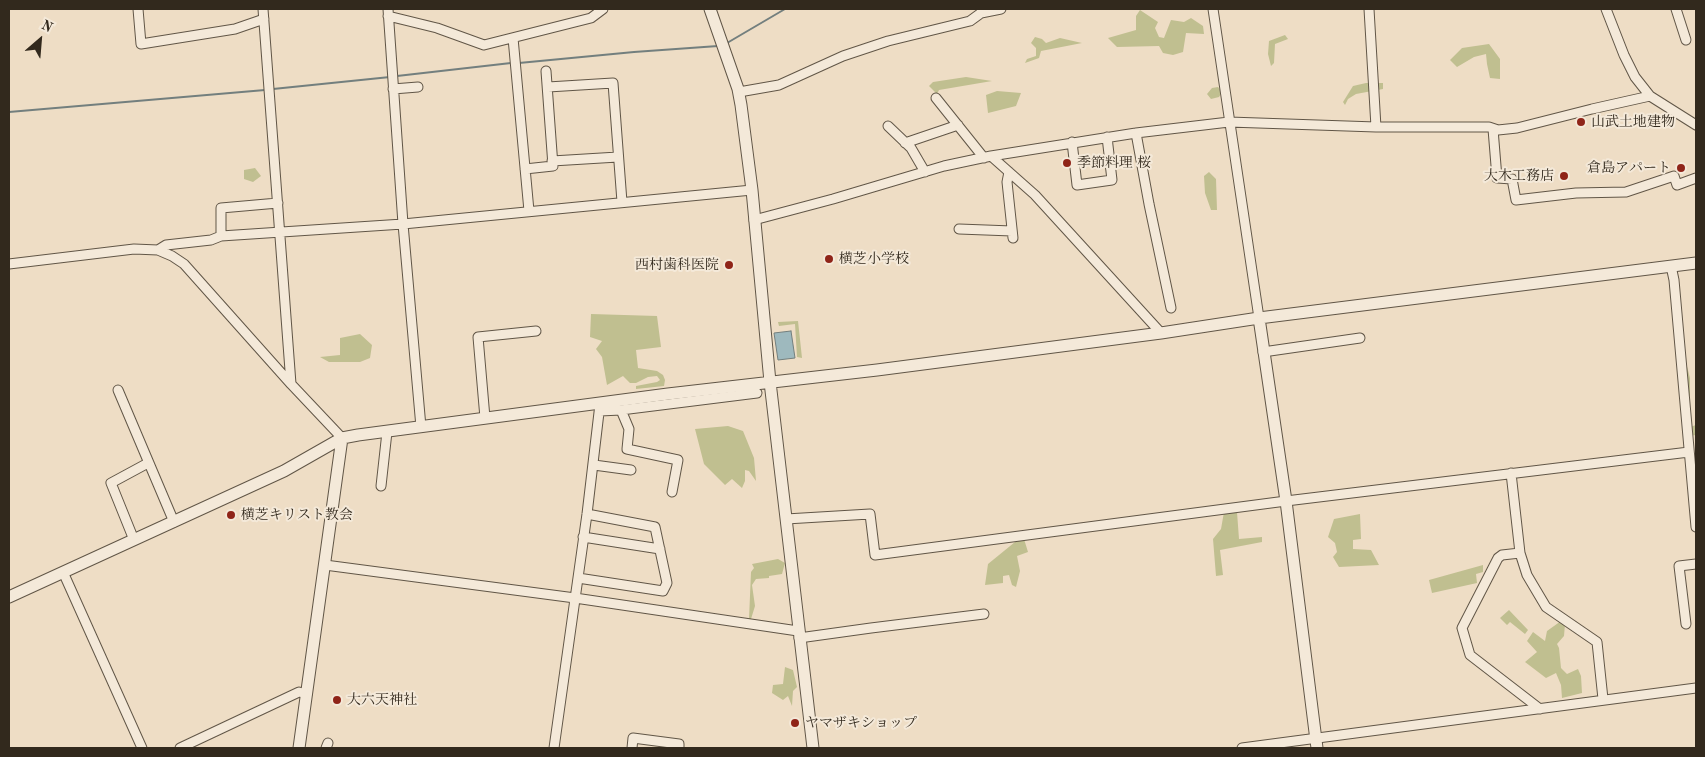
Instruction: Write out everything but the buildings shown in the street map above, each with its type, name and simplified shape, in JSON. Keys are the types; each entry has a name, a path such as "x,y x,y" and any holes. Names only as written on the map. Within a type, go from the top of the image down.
{"street":[{"path":"138,9 141,44 235,29 264,19"},
{"path":"263,9 291,384"},
{"path":"421,428 403,224 388,12 484,45 591,18 604,9"},
{"path":"710,9 738,92 752,190 770,382 812,748"},
{"path":"738,92 779,85 843,56 888,41 970,21 981,13 1001,9"},
{"path":"1213,9 1286,501 1317,744"},
{"path":"1369,9 1376,126"},
{"path":"1606,9 1635,77 1650,96 1696,125"},
{"path":"1676,9 1686,40"},
{"path":"513,38 529,211"},
{"path":"524,169 553,166 546,71"},
{"path":"548,87 613,83 622,202"},
{"path":"393,89 418,87"},
{"path":"754,220 925,172 988,157 1107,137 1229,122 1517,128 1592,108 1650,96"},
{"path":"936,98 988,157 1009,172 1035,195 1161,333"},
{"path":"905,143 958,125"},
{"path":"888,126 911,148 925,172"},
{"path":"1493,129 1497,178 1512,179 1516,200 1576,193 1626,192 1674,176 1677,185 1696,178"},
{"path":"1136,133 1171,308"},
{"path":"1072,142 1077,184 1112,180 1107,137"},
{"path":"552,161 618,156"},
{"path":"959,229 1012,235 1007,182 1009,172"},
{"path":"158,250 166,245 211,240 221,236 403,224 752,190"},
{"path":"221,236 221,208 278,203"},
{"path":"9,264 134,249 158,250 184,264 342,438"},
{"path":"9,597 284,471 342,438 485,418 600,407 770,382 1696,263"},
{"path":"1671,266 1674,280 1689,452 1693,464 1696,526"},
{"path":"485,418 478,337 536,331"},
{"path":"1263,352 1360,338"},
{"path":"118,390 174,522"},
{"path":"600,407 621,410 758,394"},
{"path":"554,748 594,465 600,407"},
{"path":"621,410 629,429 627,449 678,460 672,492"},
{"path":"381,486 387,432"},
{"path":"299,748 342,438"},
{"path":"786,519 870,514 876,555 1060,529 1689,452"},
{"path":"134,540 111,482 148,463"},
{"path":"594,465 631,470"},
{"path":"1511,473 1520,553 1527,575 1546,607 1597,642 1603,699"},
{"path":"578,578 663,592 667,583 655,527 587,514"},
{"path":"583,537 660,549"},
{"path":"1520,553 1502,555 1498,558 1462,628 1470,655 1540,709"},
{"path":"1686,624 1679,566 1696,564"},
{"path":"325,565 576,598 799,635 984,614"},
{"path":"63,572 142,748"},
{"path":"1242,748 1317,744 1603,699 1696,688"},
{"path":"180,748 299,692 306,694"},
{"path":"632,748 633,738 679,744 679,748"}],"shaded area":[{"path":"1140,10 1158,22 1155,28 1159,37 1164,38 1171,20 1184,22 1191,18 1203,26 1204,34 1186,33 1183,52 1173,55 1163,53 1159,46 1117,47 1108,38 1136,30 1136,16"},
{"path":"1285,35 1288,39 1275,44 1274,63 1271,66 1268,54 1269,41"},
{"path":"1035,37 1042,39 1046,43 1060,38 1082,43 1041,51 1039,58 1025,63 1027,59 1036,56 1036,48 1031,43"},
{"path":"1489,44 1500,59 1500,79 1490,78 1486,54 1474,57 1457,67 1450,60 1462,48"},
{"path":"966,77 992,81 939,90 937,94 929,86 933,82"},
{"path":"1366,83 1383,83 1383,89 1356,94 1348,99 1345,105 1343,102 1353,86"},
{"path":"1218,87 1222,92 1219,97 1211,99 1207,94 1212,88"},
{"path":"997,91 1021,93 1016,106 988,113 986,95"},
{"path":"255,168 261,176 253,182 244,179 244,170"},
{"path":"1209,172 1216,179 1217,210 1211,210 1205,193 1204,176"},
{"path":"591,314 657,316 661,347 636,350 638,368 657,371 663,375 665,380 664,386 636,389 636,386 657,382 660,380 657,376 648,377 636,383 630,383 623,376 607,385 602,357 596,349 602,341 590,337"},
{"path":"798,321 802,358 797,357 795,324 779,326 778,322"},
{"path":"360,334 372,345 370,358 360,362 329,362 320,357 340,355 340,338"},
{"path":"1683,351 1690,378 1690,395 1687,399 1690,427 1696,425 1696,435 1689,436"},
{"path":"728,426 743,431 754,458 756,481 749,471 745,470 745,481 742,488 732,479 725,485 704,464 695,429"},
{"path":"1224,512 1237,512 1239,539 1262,537 1262,542 1220,550 1223,575 1216,576 1213,539 1221,529"},
{"path":"1360,514 1361,539 1353,540 1353,549 1371,550 1379,565 1339,567 1333,557 1337,552 1335,543 1328,537 1334,519"},
{"path":"1024,539 1028,552 1017,556 1020,571 1016,587 1012,585 1009,575 1003,576 1003,583 985,585 988,564 1015,542"},
{"path":"778,559 785,563 782,574 756,579 752,585 755,606 751,619 749,619 751,572 754,568 752,564"},
{"path":"1483,565 1483,572 1476,574 1477,583 1432,593 1429,580"},
{"path":"1509,610 1528,630 1525,634 1510,622 1507,625 1500,618"},
{"path":"1561,621 1565,624 1564,636 1557,644 1561,668 1567,674 1578,669 1581,676 1582,693 1562,698 1561,685 1556,673 1546,678 1525,662 1537,652 1527,641 1533,632 1545,641 1547,631"},
{"path":"785,667 793,670 797,687 793,691 792,706 788,696 783,700 772,693 773,685 783,684"}],"water":[{"path":"791,331 795,358 778,360 774,333"}],"waterway":[{"path":"727,43 785,9"},
{"path":"519,63 718,46"},
{"path":"397,76 511,63"},
{"path":"273,89 390,77"},
{"path":"9,112 265,90"}],"place":[{"name":"山武土地建物","path":"1581,122"},
{"name":"季節料理 桜","path":"1067,163"},
{"name":"倉島アパート","path":"1681,168"},
{"name":"大木工務店","path":"1564,176"},
{"name":"横芝小学校","path":"829,259"},
{"name":"西村歯科医院","path":"729,265"},
{"name":"横芝キリスト教会","path":"231,515"},
{"name":"大六天神社","path":"337,700"},
{"name":"ヤマザキショップ","path":"795,723"}]}
